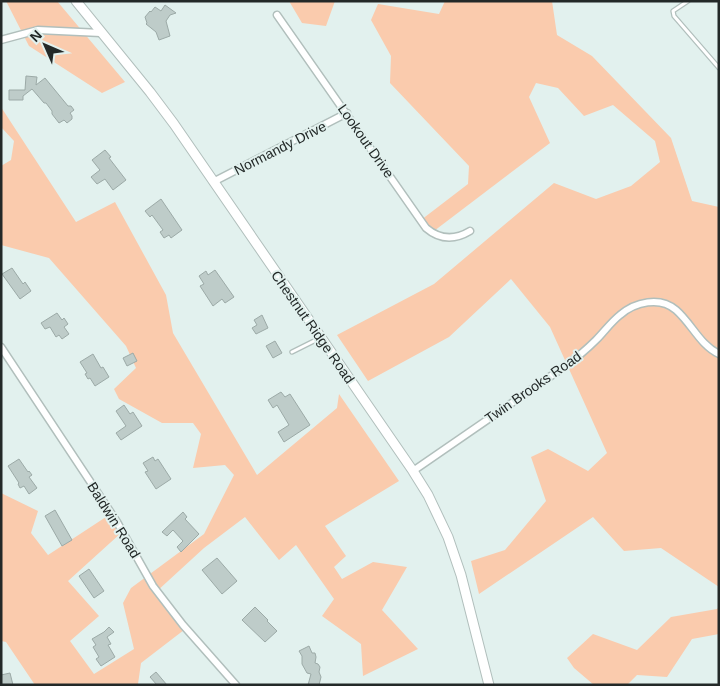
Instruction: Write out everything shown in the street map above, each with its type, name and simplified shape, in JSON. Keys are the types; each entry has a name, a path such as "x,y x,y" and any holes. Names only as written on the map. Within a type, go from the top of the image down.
{"main road":[{"name":"Chestnut Ridge Road","path":"76,1 150,92 428,495 448,537 461,576 489,685"}],"street":[{"name":"Lookout Drive","path":"277,15 426,228 438,236 446,238 459,236 470,231"},
{"path":"1,40 38,30 101,33"},
{"name":"Normandy Drive","path":"213,182 347,113"},
{"name":"Twin Brooks Road","path":"413,471 564,368 592,344 619,316 636,305 660,302 668,305 680,315 706,346 719,354"},
{"name":"Baldwin Road","path":"1,347 117,522 154,586 183,625 236,685"}],"lane":[{"path":"688,1 673,11 674,16 719,68"},
{"path":"292,352 321,338"}],"shaded area":[{"path":"6,1 57,1 125,82 102,93 29,46"},
{"path":"289,1 335,1 326,26 302,23"},
{"path":"445,1 552,1 557,35 592,56 671,138 692,201 719,207 719,587 661,548 624,551 593,517 479,594 471,561 505,550 546,501 531,457 548,449 588,471 607,453 550,327 511,279 449,337 368,381 337,335 434,284 554,183 596,199 631,186 660,162 655,141 613,105 584,116 558,88 536,83 529,97 550,143 434,231 421,220 468,184 469,166 390,83 391,56 371,20 378,4 439,14"},
{"path":"1,107 76,222 115,202 166,295 173,333 257,475 337,408 339,394 399,481 325,526 346,556 334,567 342,579 373,562 407,567 382,610 418,649 363,676 361,644 322,616 334,599 296,545 279,560 245,517 204,548 156,592 184,630 141,663 139,685 35,685 6,642 1,641 1,493 38,511 31,533 48,555 109,515 121,533 68,581 99,616 70,641 94,674 134,649 123,603 131,588 204,534 234,475 225,465 193,468 201,434 193,423 162,423 119,399 114,389 136,368 126,346 49,258 1,245 1,166 11,160 14,141 1,127"},
{"path":"719,607 719,634 692,639 667,677 637,675 627,685 594,685 574,668 567,658 593,634 637,650 671,617 717,609"}],"building":[{"path":"165,5 176,13 170,15 166,21 170,36 159,40 156,32 146,24 145,17 155,7 161,11"},
{"path":"26,76 37,77 36,85 45,78 68,106 71,106 74,110 70,113 72,119 67,123 64,120 59,123 46,103 32,89 23,96 23,100 9,100 9,90 25,90"},
{"path":"105,150 126,180 113,190 105,179 97,184 91,177 100,170 92,160"},
{"path":"161,199 182,230 171,238 169,235 164,238 160,232 163,230 152,215 150,217 145,211"},
{"path":"12,268 23,284 25,282 31,291 20,299 2,274"},
{"path":"215,270 234,297 225,303 222,299 213,306 200,286 204,284 199,276 206,271 208,275"},
{"path":"57,313 68,324 64,327 69,334 62,339 59,335 56,337 50,327 45,329 41,323"},
{"path":"262,315 268,328 256,334 252,328 257,325 254,320"},
{"path":"275,341 282,353 273,358 266,346"},
{"path":"133,353 137,361 127,366 123,358"},
{"path":"93,354 109,377 95,386 90,378 88,379 85,374 87,373 80,362"},
{"path":"281,392 285,397 290,394 310,425 284,442 278,432 289,425 277,405 273,408 268,400"},
{"path":"124,405 130,414 133,412 142,426 121,440 116,433 126,426 116,411"},
{"path":"153,457 155,461 158,459 171,479 156,489 145,472 148,471 143,463"},
{"path":"19,459 32,475 29,477 37,488 29,494 24,486 20,488 19,483 8,466"},
{"path":"55,510 72,540 62,546 45,516"},
{"path":"183,512 187,517 185,519 199,534 181,552 177,547 183,541 173,530 167,536 162,532"},
{"path":"217,558 237,581 222,594 202,570"},
{"path":"89,569 104,591 94,598 79,576"},
{"path":"255,607 277,631 265,642 242,620"},
{"path":"109,627 114,632 107,637 111,644 108,645 115,657 101,666 96,659 99,657 93,647 96,645 92,639"},
{"path":"309,646 312,653 315,653 315,663 320,667 321,677 319,685 308,685 311,674 307,673 302,664 302,656 299,651"},
{"path":"156,672 167,685 157,685 150,677"},
{"path":"10,673 13,685 1,685 1,675"}]}
